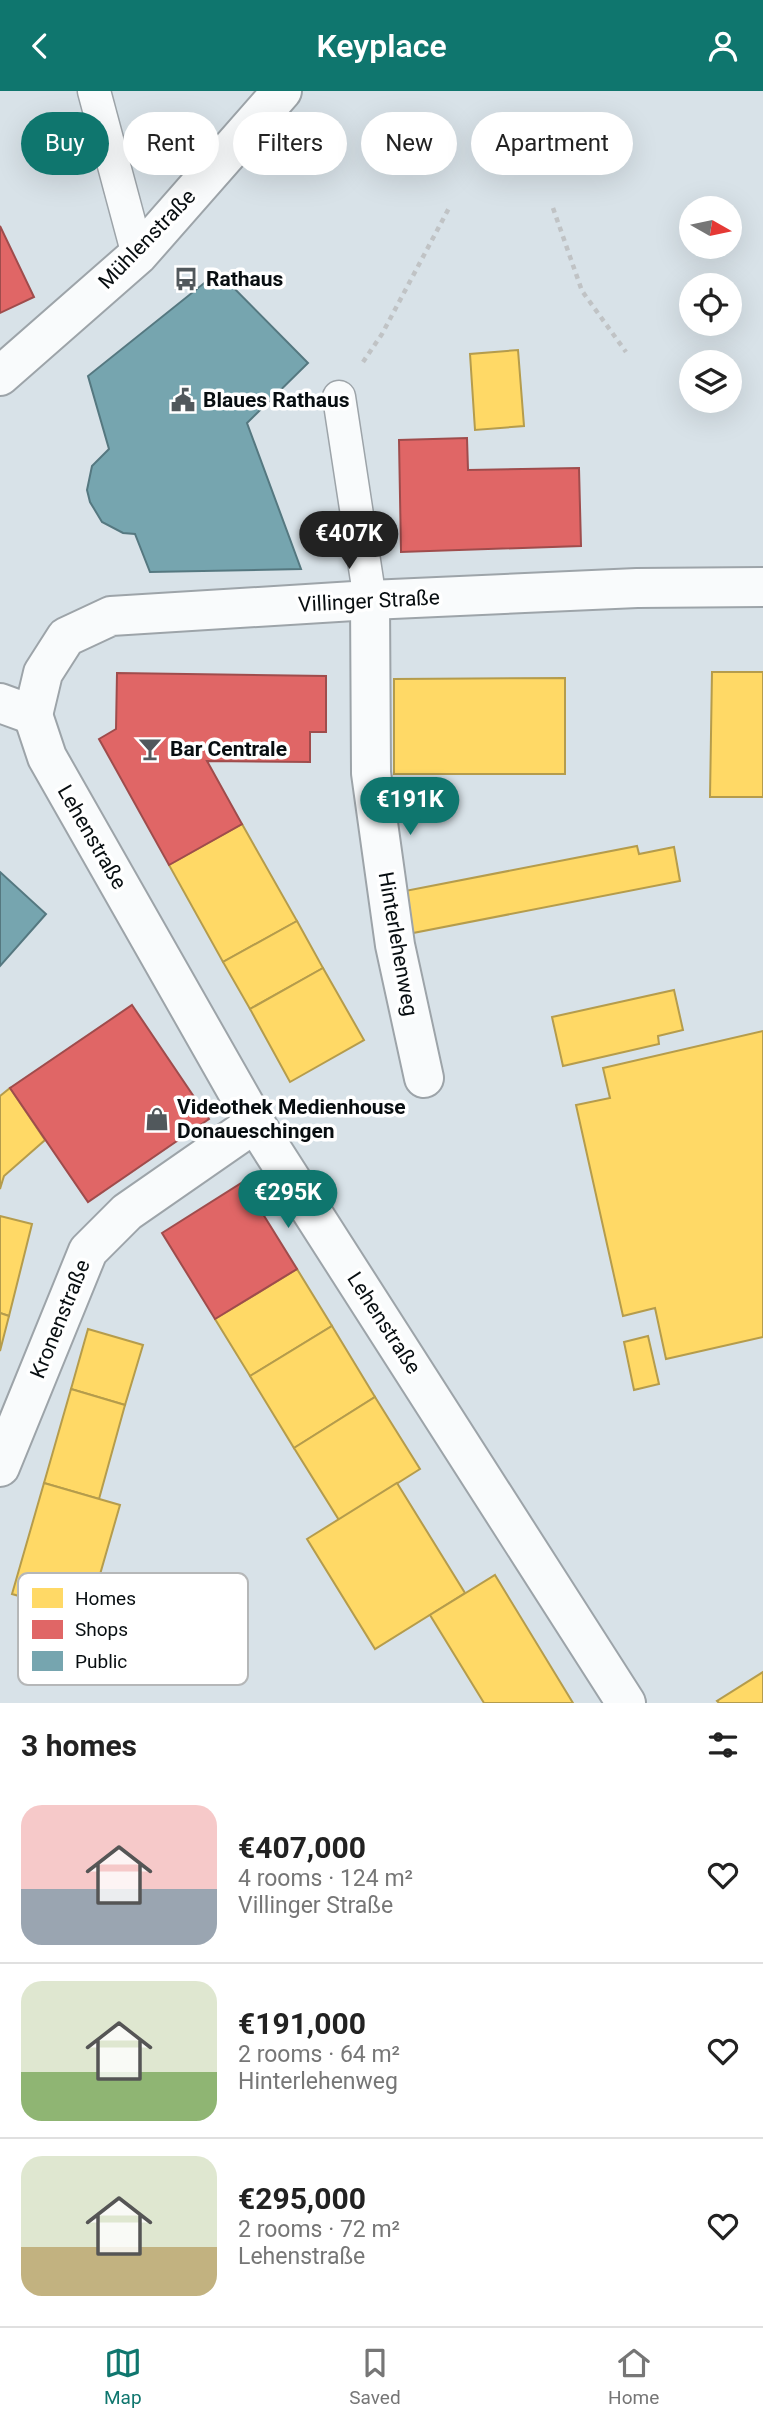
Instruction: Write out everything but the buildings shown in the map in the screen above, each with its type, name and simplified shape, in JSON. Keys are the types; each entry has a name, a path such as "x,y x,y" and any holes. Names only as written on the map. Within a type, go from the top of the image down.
{"street":[{"name":"Mühlenstraße","path":"0,376 138,255 282,91"},
{"name":"Villinger Straße","path":"16,709 66,637 111,615 637,588 763,587"},
{"name":"Hinterlehenweg","path":"370,600 371,773 395,945 424,1078"},
{"name":"Lehenstraße","path":"16,709 47,757 255,1123 626,1703"},
{"name":"Kronenstraße","path":"0,1467 88,1251 127,1212 255,1123"}],"lane":[{"path":"94,91 138,255"},
{"path":"339,397 370,600"}],"path":[{"path":"339,397 382,334 449,208"},
{"path":"553,208 582,291 626,352"}],"place":[{"name":"Rathaus","path":"186,279"},
{"name":"Blaues Rathaus","path":"183,400"},
{"name":"Bar Centrale","path":"150,749"},
{"name":"Videothek Medienhouse Donaueschingen","path":"157,1119"}]}
